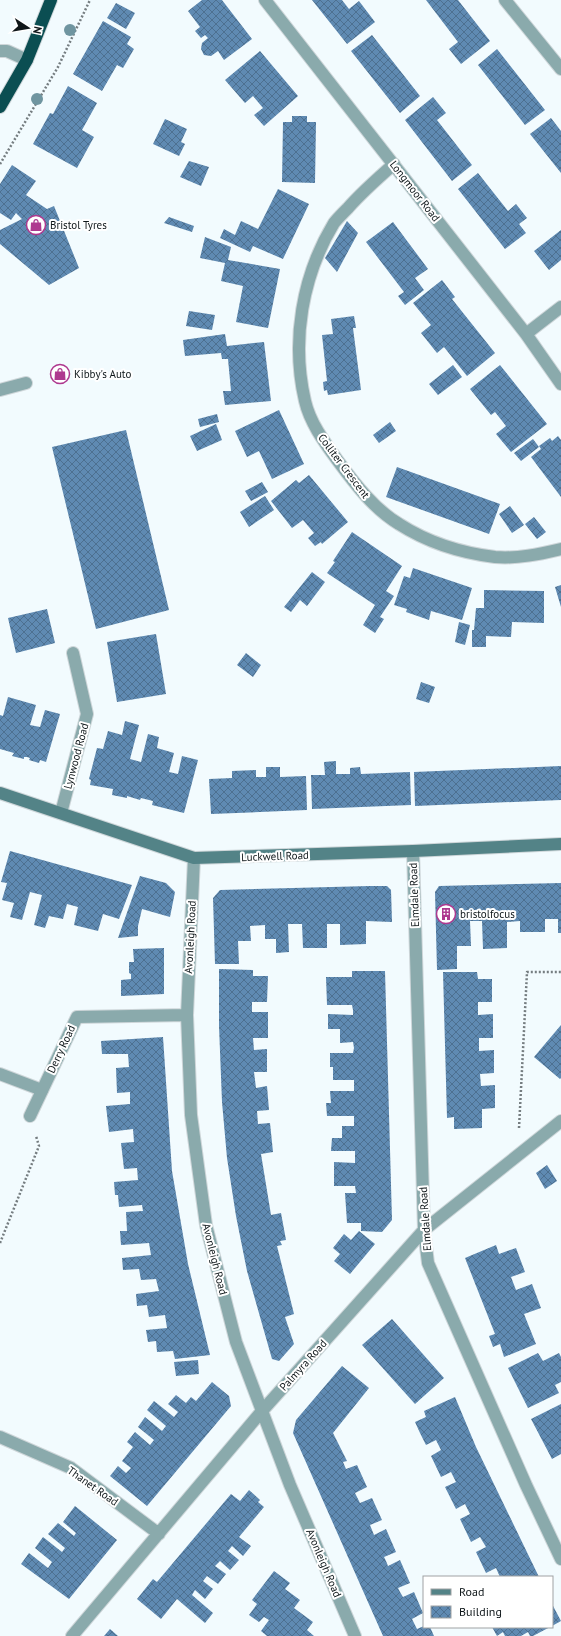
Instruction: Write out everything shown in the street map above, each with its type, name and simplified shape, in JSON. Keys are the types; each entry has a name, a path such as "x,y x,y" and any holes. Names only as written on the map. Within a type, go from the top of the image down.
{"highway":[{"path":"0,107 27,60 51,0"}],"street":[{"name":"Longmoor Road","path":"265,0 526,334 561,384"},
{"path":"504,0 561,69"},
{"path":"0,51 7,51 27,60"},
{"name":"Colliter Crescent","path":"394,164 362,192 335,222 319,250 308,284 299,326 300,362 305,402 319,435 344,470 372,502 398,524 428,539 461,550 496,557 521,556 561,549"},
{"path":"526,334 561,307"},
{"path":"0,390 26,383"},
{"name":"Lynwood Road","path":"61,813 87,714 72,653"},
{"name":"Luckwell Road","path":"0,793 194,858 413,851 561,844"},
{"name":"Elmdale Road","path":"413,851 424,1230 428,1262 526,1485 561,1559"},
{"name":"Avonleigh Road","path":"194,858 187,1014 191,1115 206,1225 236,1342 290,1485 355,1636"},
{"name":"Derry Road","path":"30,1116 77,1017 187,1014"},
{"path":"0,1074 42,1090"},
{"name":"Palmyra Road","path":"72,1636 262,1410 424,1230 561,1121"},
{"name":"Thanet Road","path":"0,1437 71,1468 159,1534"}],"path":[{"path":"0,164 58,67 90,0"},
{"path":"518,1155 527,972 561,972"},
{"path":"0,1244 39,1146 30,1116"}],"building":[{"path":"202,0 222,0 252,39 224,60 218,51 211,56 204,55 201,49 202,43 208,38 205,35 201,38 195,31 200,27 188,11"},
{"path":"312,0 342,0 349,9 359,1 375,22 347,44"},
{"path":"426,0 458,0 490,41 461,64 449,49 458,42"},
{"path":"116,3 135,13 126,29 107,18"},
{"path":"103,21 131,37 127,44 134,49 123,68 117,65 102,91 73,74"},
{"path":"372,35 420,96 400,113 351,51"},
{"path":"497,49 545,110 525,125 478,65"},
{"path":"260,51 298,96 264,126 254,115 263,108 253,96 245,103 225,80"},
{"path":"68,86 97,103 82,130 94,137 77,168 33,144 50,113 53,114"},
{"path":"433,97 446,113 437,120 472,165 452,181 405,120"},
{"path":"292,116 307,116 307,122 316,122 315,183 282,182 283,122 292,122"},
{"path":"551,118 561,131 561,173 530,134"},
{"path":"165,119 187,129 181,142 185,144 179,156 153,144"},
{"path":"189,161 209,167 201,186 180,177"},
{"name":"Bristol Tyres","path":"12,165 36,181 26,195 47,209 54,206 79,268 49,285 0,244 0,230 22,219 16,213 11,220 0,213 0,184"},
{"path":"478,173 508,211 516,204 527,218 519,224 526,233 505,249 458,189"},
{"path":"278,189 309,204 283,259 253,246 250,252 220,238 224,229 235,235 241,221 258,229"},
{"path":"169,217 194,226 192,232 164,223"},
{"path":"347,221 358,233 337,272 325,258"},
{"path":"393,222 428,269 415,278 424,290 405,305 398,296 404,292 366,242"},
{"path":"561,230 561,260 549,270 534,251"},
{"path":"205,237 231,247 228,260 280,269 268,328 236,322 243,286 221,281 225,263 200,258"},
{"path":"442,280 455,297 452,299 495,353 467,376 444,347 437,353 421,333 431,325 413,303"},
{"path":"189,311 215,315 212,330 186,326"},
{"path":"354,316 356,328 353,328 361,390 328,395 327,390 324,391 323,382 327,381 322,335 333,334 331,319"},
{"path":"225,334 227,346 264,342 271,401 225,405 223,391 231,391 228,359 222,359 221,353 185,356 183,340"},
{"path":"453,365 462,377 438,395 429,384"},
{"path":"500,365 547,424 511,452 496,434 506,426 495,412 491,415 470,389"},
{"path":"279,410 304,464 272,479 259,451 247,457 235,431"},
{"path":"217,414 219,422 200,427 198,419"},
{"path":"390,422 396,431 379,443 373,435"},
{"path":"216,424 222,440 197,451 190,436"},
{"path":"126,430 169,610 96,629 52,447"},
{"path":"558,436 561,440 561,497 531,457 541,449 539,446 550,438 552,441"},
{"path":"533,439 539,447 521,461 514,453"},
{"path":"397,467 500,504 489,534 386,497"},
{"path":"309,475 348,522 322,544 321,542 315,546 308,538 314,533 303,520 292,528 271,501 296,480 299,483"},
{"path":"262,482 268,492 251,501 245,491"},
{"path":"265,496 274,510 249,527 240,512"},
{"path":"510,506 524,525 512,533 499,514"},
{"path":"534,517 546,532 537,539 525,524"},
{"path":"352,532 402,566 386,591 394,596 380,617 384,619 375,633 363,625 375,605 327,573"},
{"path":"413,568 472,588 462,620 431,611 429,620 406,612 407,609 394,605 404,576 410,578"},
{"path":"312,572 325,582 307,606 300,600 291,612 284,607"},
{"path":"561,585 561,607 555,587"},
{"path":"484,590 544,591 544,623 512,622 511,637 486,636 486,647 472,647 472,630 474,630 476,608 484,608"},
{"path":"47,609 55,643 16,653 8,618"},
{"path":"459,622 470,625 465,645 455,642"},
{"path":"156,634 166,694 117,702 107,642"},
{"path":"246,653 261,665 253,677 237,665"},
{"path":"421,682 435,687 429,703 416,699"},
{"path":"8,697 36,705 30,725 40,727 45,710 60,714 46,762 40,760 39,763 29,760 30,758 27,757 24,757 24,759 12,756 14,753 0,749 0,715 3,716"},
{"path":"125,721 139,725 130,759 141,762 148,734 159,737 157,748 174,753 169,772 178,774 182,756 198,760 184,813 152,805 153,801 141,798 140,800 127,796 127,798 112,795 113,789 90,785 91,780 89,779 97,748 103,749 108,731 122,735"},
{"path":"336,761 336,774 350,774 350,768 360,767 361,774 410,772 411,805 312,809 311,775 325,775 324,762"},
{"path":"561,766 561,800 415,806 414,772"},
{"path":"266,767 280,767 280,777 306,776 307,810 211,814 209,779 232,778 232,771 256,770 256,777 266,777"},
{"path":"10,851 132,885 119,919 103,914 98,931 74,925 78,907 67,904 63,919 49,916 45,928 34,925 42,895 30,892 22,920 10,917 14,903 2,900 7,883 1,882"},
{"path":"140,876 166,883 175,892 170,917 142,909 138,926 138,936 118,938"},
{"path":"561,883 561,933 558,933 558,919 545,919 545,932 520,932 520,921 507,922 507,948 483,949 482,921 470,921 471,946 457,946 457,969 437,970 435,892 439,886"},
{"path":"387,886 391,890 392,922 366,921 366,944 340,945 340,924 327,924 327,948 303,948 302,924 288,924 289,952 276,953 276,939 265,939 265,925 250,926 251,941 238,941 239,964 215,964 213,898 220,890"},
{"path":"164,948 164,994 121,996 121,980 131,979 131,974 129,973 129,962 134,962 133,949"},
{"path":"219,969 253,970 253,976 268,976 267,1002 252,1002 252,1012 268,1012 268,1038 253,1038 254,1050 267,1049 267,1072 254,1072 256,1088 267,1086 269,1110 257,1111 258,1124 270,1123 273,1152 261,1154 271,1215 281,1213 286,1240 280,1241 282,1245 277,1246 294,1314 285,1317 294,1344 279,1361 272,1359 247,1271 236,1216 227,1158 222,1102 219,1026"},
{"path":"352,971 385,971 392,1220 382,1232 361,1231 361,1223 347,1223 345,1193 356,1193 355,1186 334,1186 334,1162 355,1163 355,1151 331,1151 332,1138 342,1138 342,1126 354,1126 354,1116 327,1116 326,1103 331,1103 330,1091 354,1091 354,1080 333,1080 333,1067 330,1067 330,1053 353,1053 354,1048 353,1042 340,1043 340,1029 328,1029 328,1014 353,1015 353,1010 352,1005 327,1005 326,977 352,977"},
{"path":"443,972 477,972 478,979 492,979 492,1002 478,1002 478,1015 493,1014 493,1038 479,1038 479,1051 494,1050 494,1073 480,1074 481,1086 495,1085 495,1108 482,1109 482,1128 454,1129 454,1117 447,1118"},
{"path":"561,1025 561,1078 560,1079 534,1057"},
{"path":"163,1037 172,1171 188,1264 210,1355 175,1359 173,1351 157,1352 156,1341 148,1342 146,1330 167,1328 165,1315 149,1317 147,1305 137,1306 136,1294 159,1291 156,1279 141,1280 139,1269 123,1270 122,1258 151,1255 149,1243 121,1245 120,1231 127,1231 126,1212 143,1211 142,1205 119,1207 118,1195 115,1195 114,1182 138,1180 137,1168 124,1169 121,1143 134,1142 133,1129 109,1132 106,1106 130,1104 130,1092 117,1093 116,1068 129,1067 128,1054 102,1054 101,1041"},
{"path":"547,1165 557,1181 545,1189 536,1173"},
{"path":"359,1231 375,1244 350,1274 334,1261 340,1254 333,1248 344,1234 351,1240"},
{"path":"496,1245 499,1254 516,1248 525,1272 511,1277 516,1290 532,1284 541,1308 524,1314 536,1344 504,1357 500,1344 493,1347 489,1336 495,1334 465,1258"},
{"path":"392,1319 444,1378 415,1404 362,1345"},
{"path":"538,1353 543,1361 559,1353 561,1357 561,1382 555,1385 559,1393 528,1408 508,1368"},
{"path":"198,1360 199,1374 176,1376 174,1362"},
{"path":"342,1366 369,1388 333,1433 347,1461 343,1462 346,1469 357,1465 367,1487 355,1493 360,1503 372,1498 382,1520 370,1525 374,1535 386,1529 396,1552 384,1557 388,1566 400,1560 410,1583 398,1588 400,1592 403,1597 414,1592 423,1613 412,1619 417,1629 423,1626 423,1628 430,1628 434,1636 383,1636 293,1433 296,1420"},
{"path":"212,1382 229,1396 231,1406 147,1506 110,1476 118,1466 126,1473 131,1468 122,1461 133,1447 127,1442 135,1432 150,1445 154,1440 138,1427 145,1417 162,1431 166,1426 147,1410 154,1401 174,1417 178,1412 168,1404 176,1395 186,1403 191,1397 196,1401"},
{"path":"455,1397 476,1447 539,1576 500,1576 496,1568 486,1573 476,1552 486,1547 480,1537 471,1542 460,1519 470,1514 465,1504 456,1509 445,1487 456,1482 451,1472 441,1477 431,1456 441,1450 436,1440 426,1445 415,1422 426,1417 424,1411"},
{"path":"561,1404 561,1454 552,1459 531,1419"},
{"path":"249,1490 260,1500 258,1502 264,1507 239,1537 251,1546 243,1556 232,1546 228,1551 239,1560 230,1570 220,1561 215,1566 226,1574 218,1584 207,1576 203,1581 213,1589 205,1599 195,1590 192,1595 213,1613 205,1623 177,1599 161,1619 137,1599 153,1579 157,1582 231,1494 240,1501"},
{"path":"75,1506 117,1540 69,1599 21,1564 29,1553 48,1568 52,1562 35,1548 43,1537 62,1552 65,1548 48,1534 58,1523 74,1536 76,1533 63,1522"},
{"path":"274,1571 290,1583 285,1589 300,1600 294,1608 313,1622 307,1630 314,1636 267,1636 261,1631 269,1620 264,1617 259,1622 249,1615 257,1604 252,1600"},
{"path":"553,1606 561,1621 553,1625"},
{"path":"493,1628 548,1628 533,1636 530,1636 528,1632 521,1636 505,1636 503,1632 497,1636"},
{"path":"110,1629 118,1636 104,1636"}],"place":[{"name":"Bristol Tyres","path":"36,225"},
{"name":"Kibby's Auto","path":"60,374"},
{"name":"bristolfocus","path":"446,914"}]}
